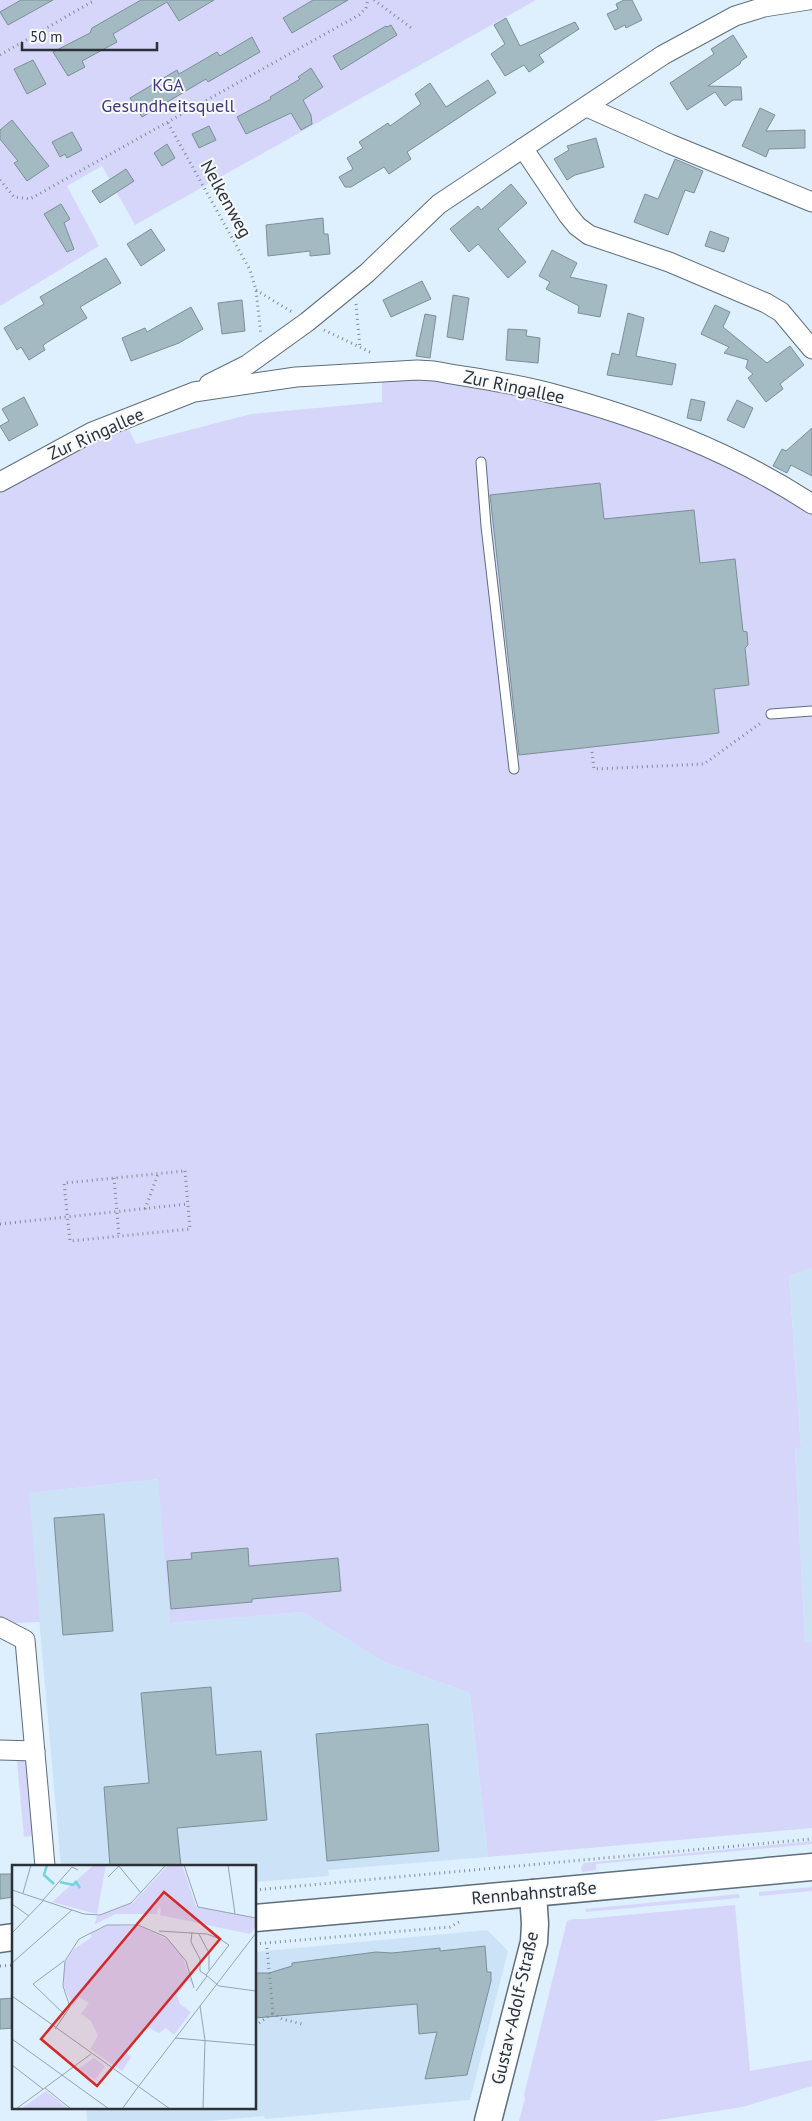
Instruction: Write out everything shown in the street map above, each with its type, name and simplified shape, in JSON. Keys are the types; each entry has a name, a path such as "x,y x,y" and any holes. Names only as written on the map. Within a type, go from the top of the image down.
{"main road":[{"name":"Rennbahnstraße","path":"256,1918 812,1867"},
{"name":"Gustav-Adolf-Straße","path":"488,2121 534,1942 535,1924 532,1893"}],"street":[{"name":"Zur Ringallee","path":"0,482 92,432 194,392 247,365 307,322 354,283 439,204 663,55 735,16 764,7 808,0"},
{"path":"587,107 670,144 812,202"},
{"path":"523,148 568,215 577,226 589,235 669,262 766,303 787,318 812,349"},
{"name":"Zur Ringallee","path":"194,392 296,377 417,370 549,392 673,432 728,455 812,504"},
{"path":"0,1627 25,1640 45,1865"},
{"path":"0,1750 35,1751"}],"lane":[{"path":"481,462 486,526 514,769"},
{"path":"771,714 812,711"}],"path":[{"path":"0,55 95,0"},
{"path":"0,180 14,197 30,199 359,15 366,8 368,0"},
{"path":"374,0 414,30"},
{"name":"Nelkenweg","path":"168,123 250,270 256,290"},
{"path":"354,283 360,349"},
{"path":"256,290 307,322 360,349 381,357"},
{"path":"256,290 263,353"},
{"path":"592,752 594,769 704,764 754,729 771,714"},
{"path":"185,1171 190,1228 70,1241 64,1183 114,1178 185,1171"},
{"path":"145,1209 158,1174"},
{"path":"114,1178 119,1236"},
{"path":"0,1224 188,1204"},
{"path":"256,1890 812,1839"},
{"path":"256,1944 450,1927 462,1920"},
{"path":"267,1948 273,2013"},
{"path":"273,2013 282,2019 302,2024"},
{"path":"256,2025 273,2013"}],"shaded area":[{"path":"812,1268 812,1642 805,1642 795,1449 801,1448 789,1276"},
{"path":"159,1479 170,1623 303,1612 384,1662 470,1693 488,1857 328,1870 329,1876 256,1882 256,1865 61,1865 28,1493"},
{"path":"487,1930 508,1951 470,2100 265,2119 264,2116 210,2121 87,2121 86,2108 256,2108 256,1952"}],"green space":[{"name":"KGA Gesundheitsquell","path":"0,0 536,0 135,225 102,166 67,186 99,246 0,306"},
{"path":"424,377 523,394 628,426 679,445 751,479 812,515 812,1268 789,1276 801,1448 795,1449 805,1642 812,1642 812,1828 488,1857 470,1693 384,1662 303,1612 170,1623 158,1479 29,1493 40,1622 14,1623 0,1617 0,488 126,424 136,444 251,414 382,402 382,378"},
{"path":"15,1756 27,1762 33,1836 24,1837 17,1761 12,1757"},
{"path":"812,1841 812,1844 596,1864 596,1870 582,1872 581,1867 584,1863"},
{"path":"812,1887 812,1891 759,1896 759,1892"},
{"path":"739,1894 740,1898 586,1912 585,1909"},
{"path":"735,1905 750,2071 812,2060 812,2086 742,2107 653,2121 519,2121 567,1921"}],"building":[{"path":"21,0 53,0 8,25 0,12"},
{"path":"141,0 214,0 179,21 167,2 113,34 117,42 82,61 85,67 68,76 53,52 90,33 92,28"},
{"path":"313,0 348,0 292,33 283,18"},
{"path":"624,0 632,0 642,20 626,28 625,25 615,30 607,14 618,9 616,4"},
{"path":"506,18 520,46 575,22 579,29 539,55 544,62 529,72 524,65 505,76 491,54 505,44 494,25"},
{"path":"391,25 397,35 341,70 333,56"},
{"path":"733,35 747,57 708,86 741,87 742,100 733,100 725,106 715,92 687,110 670,83 714,54 711,49"},
{"path":"252,37 260,52 208,82 206,79 142,117 130,98 177,70 179,74 217,52 220,56"},
{"path":"33,60 46,84 27,94 14,69"},
{"path":"311,68 323,87 303,100 311,115 312,124 301,130 291,113 246,134 237,117 271,99 270,97 300,79 298,77"},
{"path":"488,80 496,93 407,152 411,159 389,174 384,167 351,187 345,187 339,177 353,169 347,158 363,148 359,142 388,123 390,126 421,104 415,94 430,83 446,107"},
{"path":"760,108 775,115 766,131 805,130 805,148 769,149 766,157 742,146"},
{"path":"12,120 49,166 27,181 14,163 18,161 0,139 0,130"},
{"path":"209,126 216,140 199,148 192,134"},
{"path":"72,132 82,150 67,158 65,154 60,157 52,142"},
{"path":"596,138 604,167 575,175 567,180 554,159 569,150 567,146"},
{"path":"167,144 175,158 162,166 154,153"},
{"path":"675,159 703,171 694,193 685,190 668,235 634,222 645,194 658,199"},
{"path":"126,169 134,181 100,203 92,191"},
{"path":"511,184 527,203 498,229 526,262 508,278 478,244 469,252 450,229 478,206 481,210"},
{"path":"61,204 70,219 64,223 74,249 67,252 44,214"},
{"path":"323,218 324,234 328,234 330,254 310,256 310,251 268,256 266,225"},
{"path":"151,229 165,250 141,266 127,244"},
{"path":"710,231 729,238 724,252 705,246"},
{"path":"552,250 577,263 570,277 607,285 600,317 578,313 579,306 546,289 550,282 539,276"},
{"path":"106,258 121,283 80,307 87,318 46,343 43,346 45,350 29,360 21,347 17,350 4,328 44,304 40,297"},
{"path":"422,281 431,299 391,317 383,300"},
{"path":"453,295 469,298 463,340 447,337"},
{"path":"242,300 245,331 222,334 218,303"},
{"path":"715,305 730,312 723,327 767,363 790,346 804,365 780,384 783,389 766,402 748,378 753,374 746,368 748,360 724,353 729,347 701,334"},
{"path":"191,307 203,329 179,343 131,361 122,338 145,328 147,332"},
{"path":"628,313 644,318 636,356 676,364 672,385 607,375 612,353 619,355"},
{"path":"425,314 436,316 430,358 416,356"},
{"path":"508,329 527,330 526,336 540,338 538,363 506,360"},
{"path":"24,397 38,425 9,441 0,426 9,421 2,409"},
{"path":"691,399 705,402 701,421 687,418"},
{"path":"737,400 753,408 744,428 727,420"},
{"path":"812,428 812,476 791,465 787,473 773,466 782,449 786,451"},
{"path":"600,483 604,519 694,510 700,563 735,559 743,631 747,632 748,645 745,648 749,685 714,689 719,733 519,755 490,495"},
{"path":"104,1514 113,1631 63,1635 54,1518"},
{"path":"248,1548 249,1566 338,1558 341,1591 252,1599 252,1602 171,1609 167,1561 192,1559 191,1553"},
{"path":"211,1687 216,1755 261,1751 267,1820 177,1828 181,1865 110,1865 104,1787 149,1783 141,1693"},
{"path":"428,1724 439,1851 327,1861 316,1734"},
{"path":"0,1874 12,1874 12,1897 0,1899"},
{"path":"485,1946 487,1972 491,1972 491,1981 467,2075 425,2079 437,2032 419,2034 417,2004 256,2018 256,1973 269,1973 292,1966 292,1963 376,1952 392,1953 440,1948 440,1951"},
{"path":"12,1998 12,2028 0,2029 0,1999"}]}
